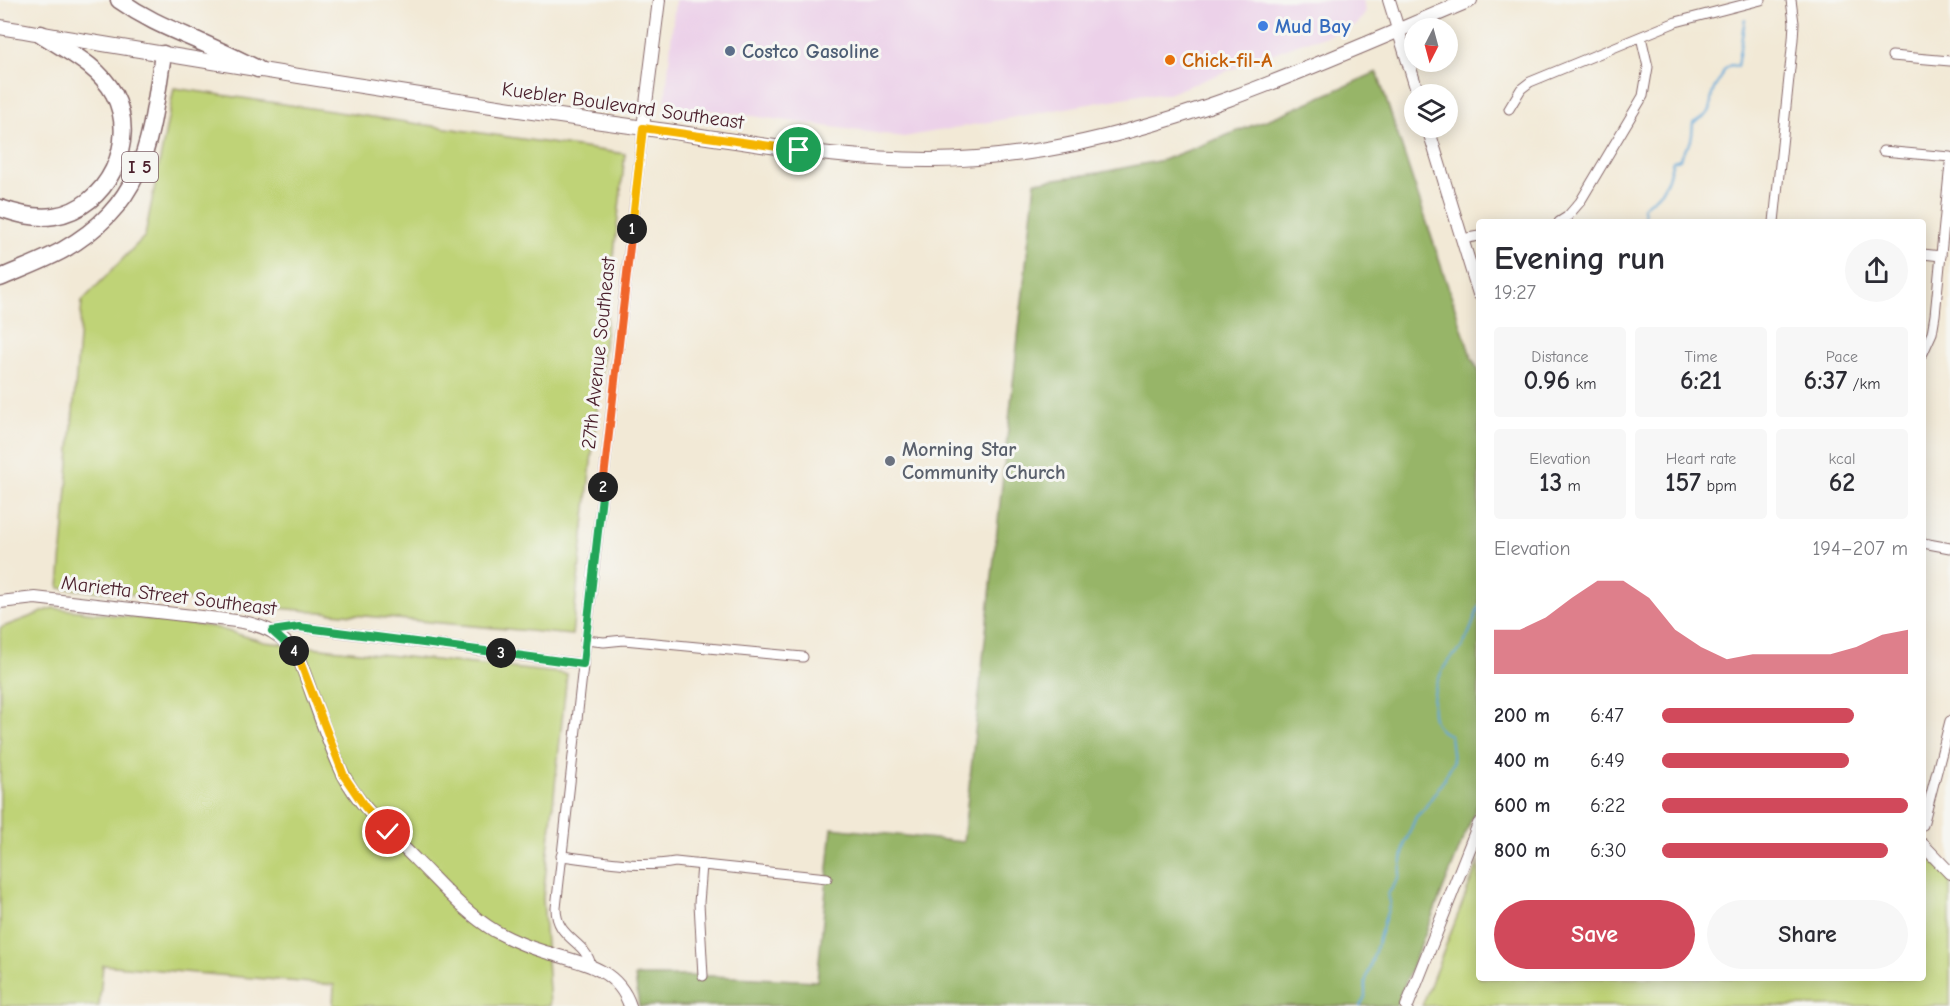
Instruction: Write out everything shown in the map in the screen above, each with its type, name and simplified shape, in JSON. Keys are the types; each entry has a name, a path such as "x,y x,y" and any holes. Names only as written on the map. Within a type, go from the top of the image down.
{"highway":[{"path":"119,0 140,15 168,29 258,69"},
{"path":"0,208 18,215 38,217 55,216 71,211 87,202 102,188 114,172 120,152 123,133 121,112 114,94 104,79 87,63 40,34"},
{"name":"I 5","path":"0,278 44,260 85,236 107,218 125,197 137,175 147,146 163,54"}],"main road":[{"name":"Kuebler Boulevard Southeast","path":"0,27 258,69 799,150 876,158 966,159 1029,152 1079,143 1191,112 1470,0"}],"street":[{"name":"27th Avenue Southeast","path":"652,0 655,20"},
{"name":"27th Avenue Southeast","path":"591,965 589,957 563,932 556,918 585,640 658,0"},
{"path":"655,20 664,0"},
{"path":"1389,0 1415,84"},
{"path":"1509,109 1521,89 1530,82 1685,19 1761,0"},
{"path":"1774,219 1793,39 1794,23 1791,0"},
{"path":"1563,219 1580,202 1643,96 1648,68 1641,37"},
{"path":"1892,56 1950,61"},
{"path":"1431,138 1476,284"},
{"path":"1883,151 1950,157"},
{"path":"1926,346 1932,333 1950,164"},
{"path":"1462,239 1476,237"},
{"path":"1926,254 1941,256"},
{"path":"1926,544 1950,548"},
{"name":"Marietta Street Southeast","path":"0,602 35,598 87,603 236,621 272,631 299,627 583,664"},
{"path":"272,631 288,644 299,659 344,776 373,816 441,885 483,923 517,942 591,965 618,983 630,1006"},
{"path":"585,640 604,642 624,640 803,657"},
{"path":"1926,813 1950,721"},
{"path":"1407,1006 1476,832"},
{"path":"1926,848 1950,873"},
{"path":"561,856 631,864 659,865 675,862 827,878"},
{"path":"702,865 699,903 703,976"}],"shaded area":[{"path":"675,0 1363,0 1366,12 1357,25 1300,43 1168,94 1145,94 904,137 665,104"}],"green space":[{"path":"1377,72 1476,366 1476,807 1396,1006 639,1006 635,976 711,976 817,981 832,828 963,842 1035,182 1098,173 1163,160 1282,114"},
{"path":"174,88 625,154 572,635 59,588 82,301 145,236"},
{"path":"53,608 214,627 264,642 567,674 543,898 550,1006 333,1006 334,985 103,965 99,1006 0,1006 0,628"},
{"path":"1926,855 1950,877 1950,1006 1422,1006 1476,869 1476,981 1926,981"}],"waterway":[{"path":"1644,219 1643,207 1664,188 1673,161 1680,159 1690,143 1693,123 1710,111 1712,94 1724,70 1730,65 1737,66 1745,19"},
{"path":"1360,1006 1365,997 1365,983 1390,903 1388,894 1399,878 1405,843 1416,817 1443,781 1453,762 1450,735 1441,730 1435,722 1433,700 1444,668 1463,645 1476,615"}],"place":[{"name":"Mud Bay","path":"1263,26"},
{"name":"Costco Gasoline","path":"730,51"},
{"name":"Chick-fil-A","path":"1170,60"},
{"name":"Morning Star Community Church","path":"890,461"}],"route":[{"path":"388,832 365,807 344,776 299,659 288,644 272,631 299,627 583,664 643,128 799,150"}]}
